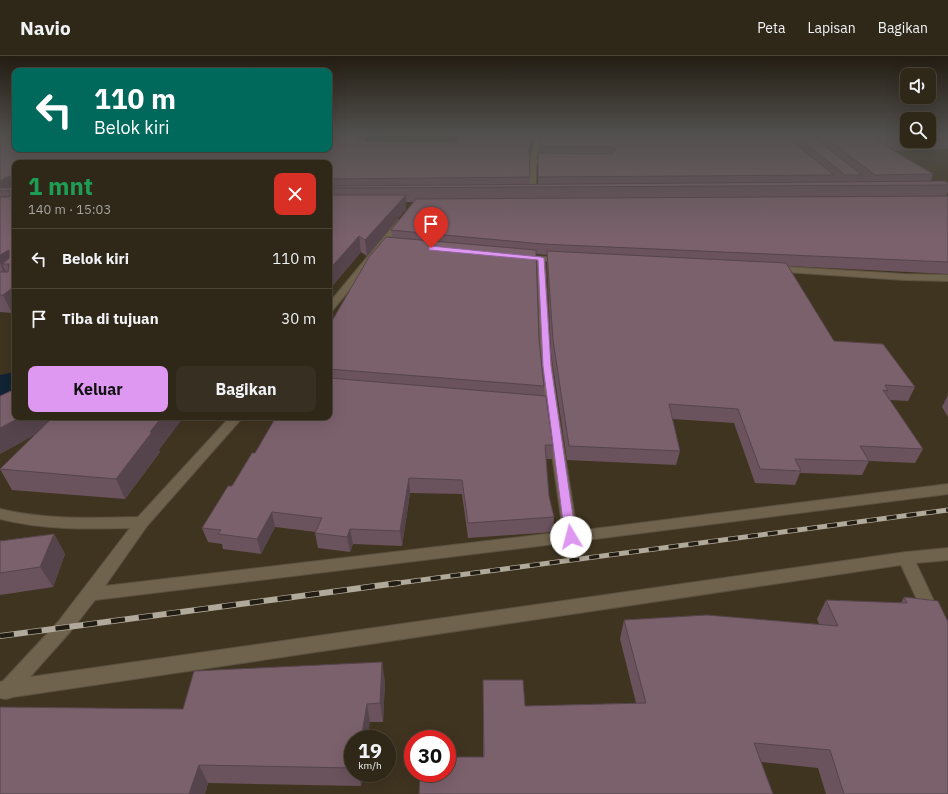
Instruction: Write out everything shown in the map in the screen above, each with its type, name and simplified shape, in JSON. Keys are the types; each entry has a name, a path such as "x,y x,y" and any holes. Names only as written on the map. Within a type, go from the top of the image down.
{"street":[{"path":"533,169 533,196"},
{"path":"332,307 388,244 408,213"},
{"path":"509,256 570,260"},
{"path":"541,258 547,405 571,537"},
{"path":"764,269 948,278"},
{"path":"2,692 64,626 90,594 142,522 234,420"},
{"path":"90,594 571,537 948,489"},
{"path":"0,514 18,520 48,524 142,522"},
{"path":"2,692 906,558 948,554"},
{"path":"906,558 938,628"}],"building":[{"path":"0,169 12,169 12,288 3,295 0,295 0,272 8,272 9,264 2,264 9,258 9,250 0,255 0,197 10,196 9,190 0,191 0,188 11,187 10,176 0,181"},
{"path":"332,169 530,169 530,177 332,179"},
{"path":"538,169 827,169 834,175 538,177"},
{"path":"838,169 855,169 862,175 845,175"},
{"path":"868,169 925,169 933,174 875,175"},
{"path":"945,181 948,183 948,185 332,188 332,186"},
{"path":"332,195 406,195 365,240 359,236 332,267"},
{"path":"948,196 948,262 542,244 391,230 416,199"},
{"path":"386,237 536,250 539,340 544,386 332,369 332,321 369,257"},
{"path":"547,251 786,263 834,341 883,344 915,387 885,385 888,391 883,390 923,449 860,446 869,461 795,459 801,471 760,469 738,409 669,404 680,451 569,446 553,340"},
{"path":"332,378 546,396 553,445 545,445 549,496 554,517 468,523 462,480 409,478 400,531 350,529 347,537 315,533 322,518 272,512 257,539 218,534 221,530 202,528 228,486 232,486 252,453 255,453 274,420 332,420"},
{"path":"12,390 12,420 15,420 0,428 0,396"},
{"path":"50,420 160,420 116,479 0,469"},
{"path":"54,534 40,567 0,573 0,541"},
{"path":"904,597 938,601 948,622 948,794 844,794 830,750 754,743 773,794 419,794 420,782 456,782 456,757 484,757 483,680 523,680 525,706 646,703 624,620 707,615 838,626 826,600 907,603"},
{"path":"382,662 380,703 367,704 363,730 344,730 344,768 199,765 189,794 0,794 0,707 183,709 194,671"}],"waterway":[{"path":"332,226 356,185 361,169"},
{"path":"0,395 12,389"}],"railway":[{"path":"391,584 948,510"},
{"path":"0,636 398,583"}],"route":[{"path":"431,248 541,258 546,353 551,405 571,537"}]}
